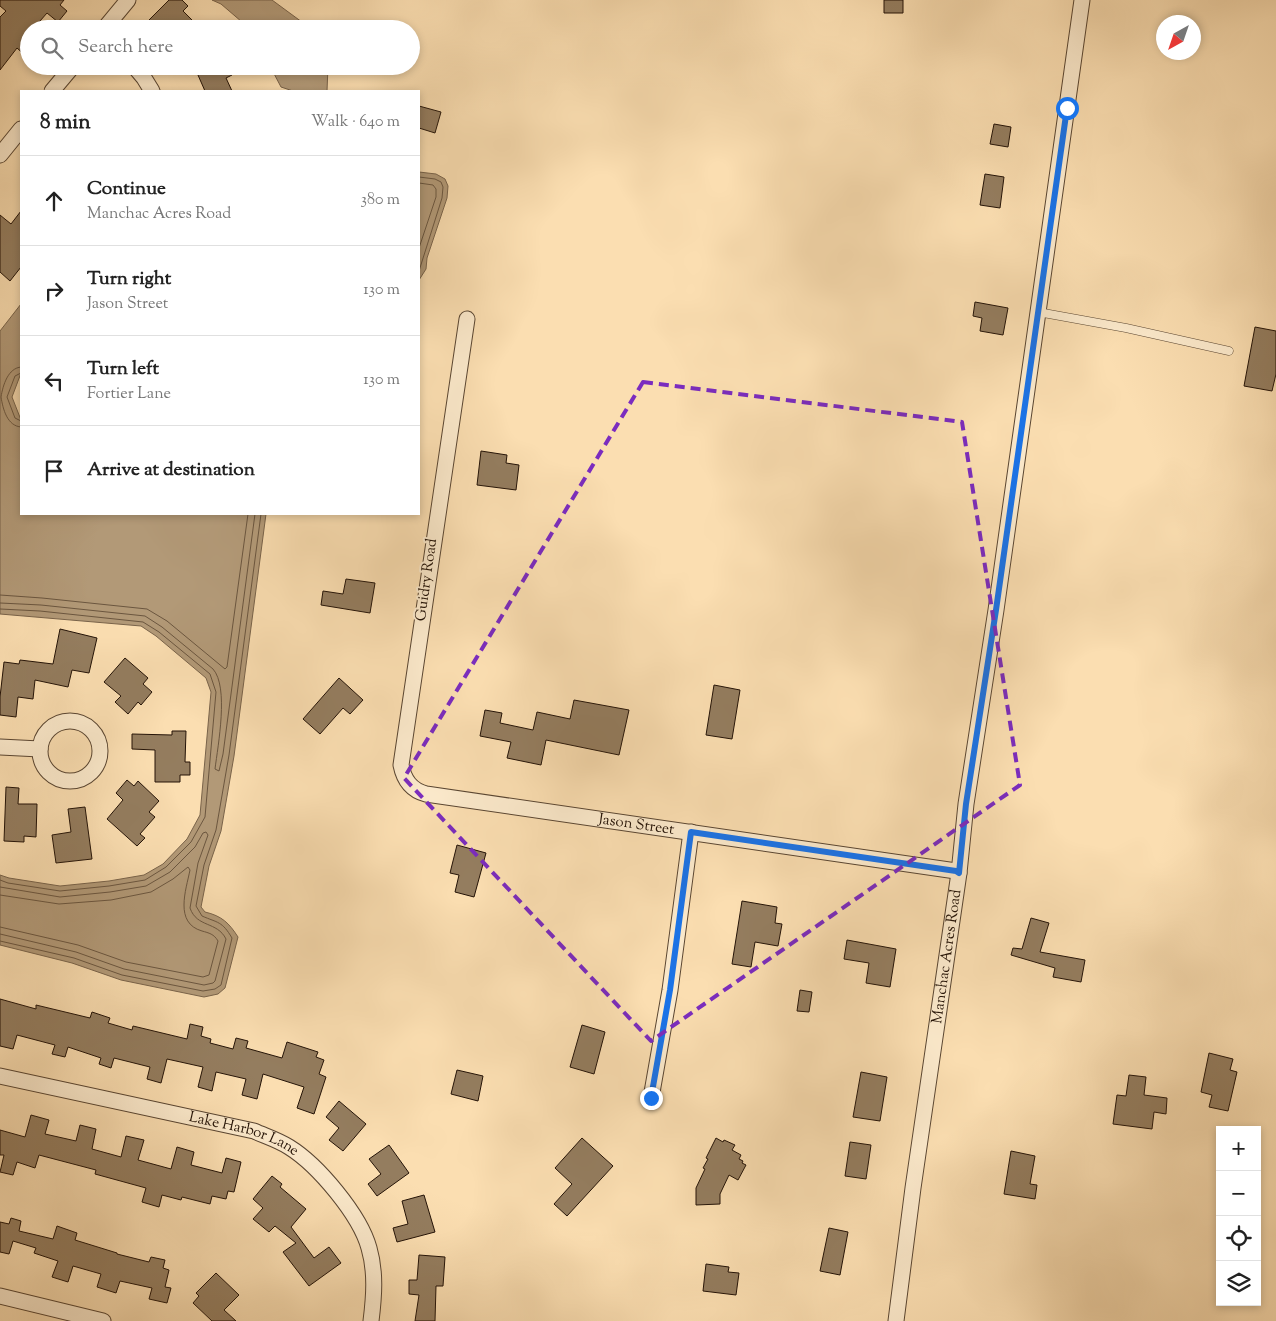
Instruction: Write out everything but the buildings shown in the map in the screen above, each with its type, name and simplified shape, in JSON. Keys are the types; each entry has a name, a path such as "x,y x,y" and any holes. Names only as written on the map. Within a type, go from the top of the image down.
{"street":[{"path":"111,20 128,0"},
{"name":"Manchac Acres Road","path":"896,1321 913,1188 959,873 966,804 996,610 1082,0"},
{"path":"53,90 65,75"},
{"path":"142,75 151,90"},
{"path":"0,155 20,130"},
{"name":"Guidry Road","path":"406,782 401,765 467,318"},
{"path":"0,747 40,749"},
{"name":"Jason Street","path":"406,782 412,788 426,794 946,869 959,873"},
{"path":"651,1098 670,990 691,832"},
{"name":"Lake Harbor Lane","path":"0,1076 254,1131 288,1146 309,1161 331,1186 355,1219 369,1247 374,1274 374,1298 371,1321"},
{"path":"0,1296 103,1321"}],"lane":[{"path":"1038,312 1126,328 1229,351"}],"highlighted area":[{"path":"643,382 962,422 1020,785 651,1041 404,778"}],"water":[{"path":"212,0 272,0 299,20 240,20 221,4"},
{"path":"275,75 328,75 327,90 290,90 281,87"},
{"path":"420,172 436,174 445,179 448,186 447,198 427,258 426,269 420,278"},
{"path":"20,305 20,376 12,397 20,417 20,515 266,515 234,756 221,831 209,866 201,907 205,912 224,921 238,937 225,988 218,994 204,997 121,980 72,963 0,945 0,875 60,886 144,875 163,864 187,839 200,815 211,692 206,678 156,636 141,626 0,614 0,331"}],"route":[{"path":"651,1098 670,990 691,832 956,871 959,873 966,804 996,610 1067,108"}]}
